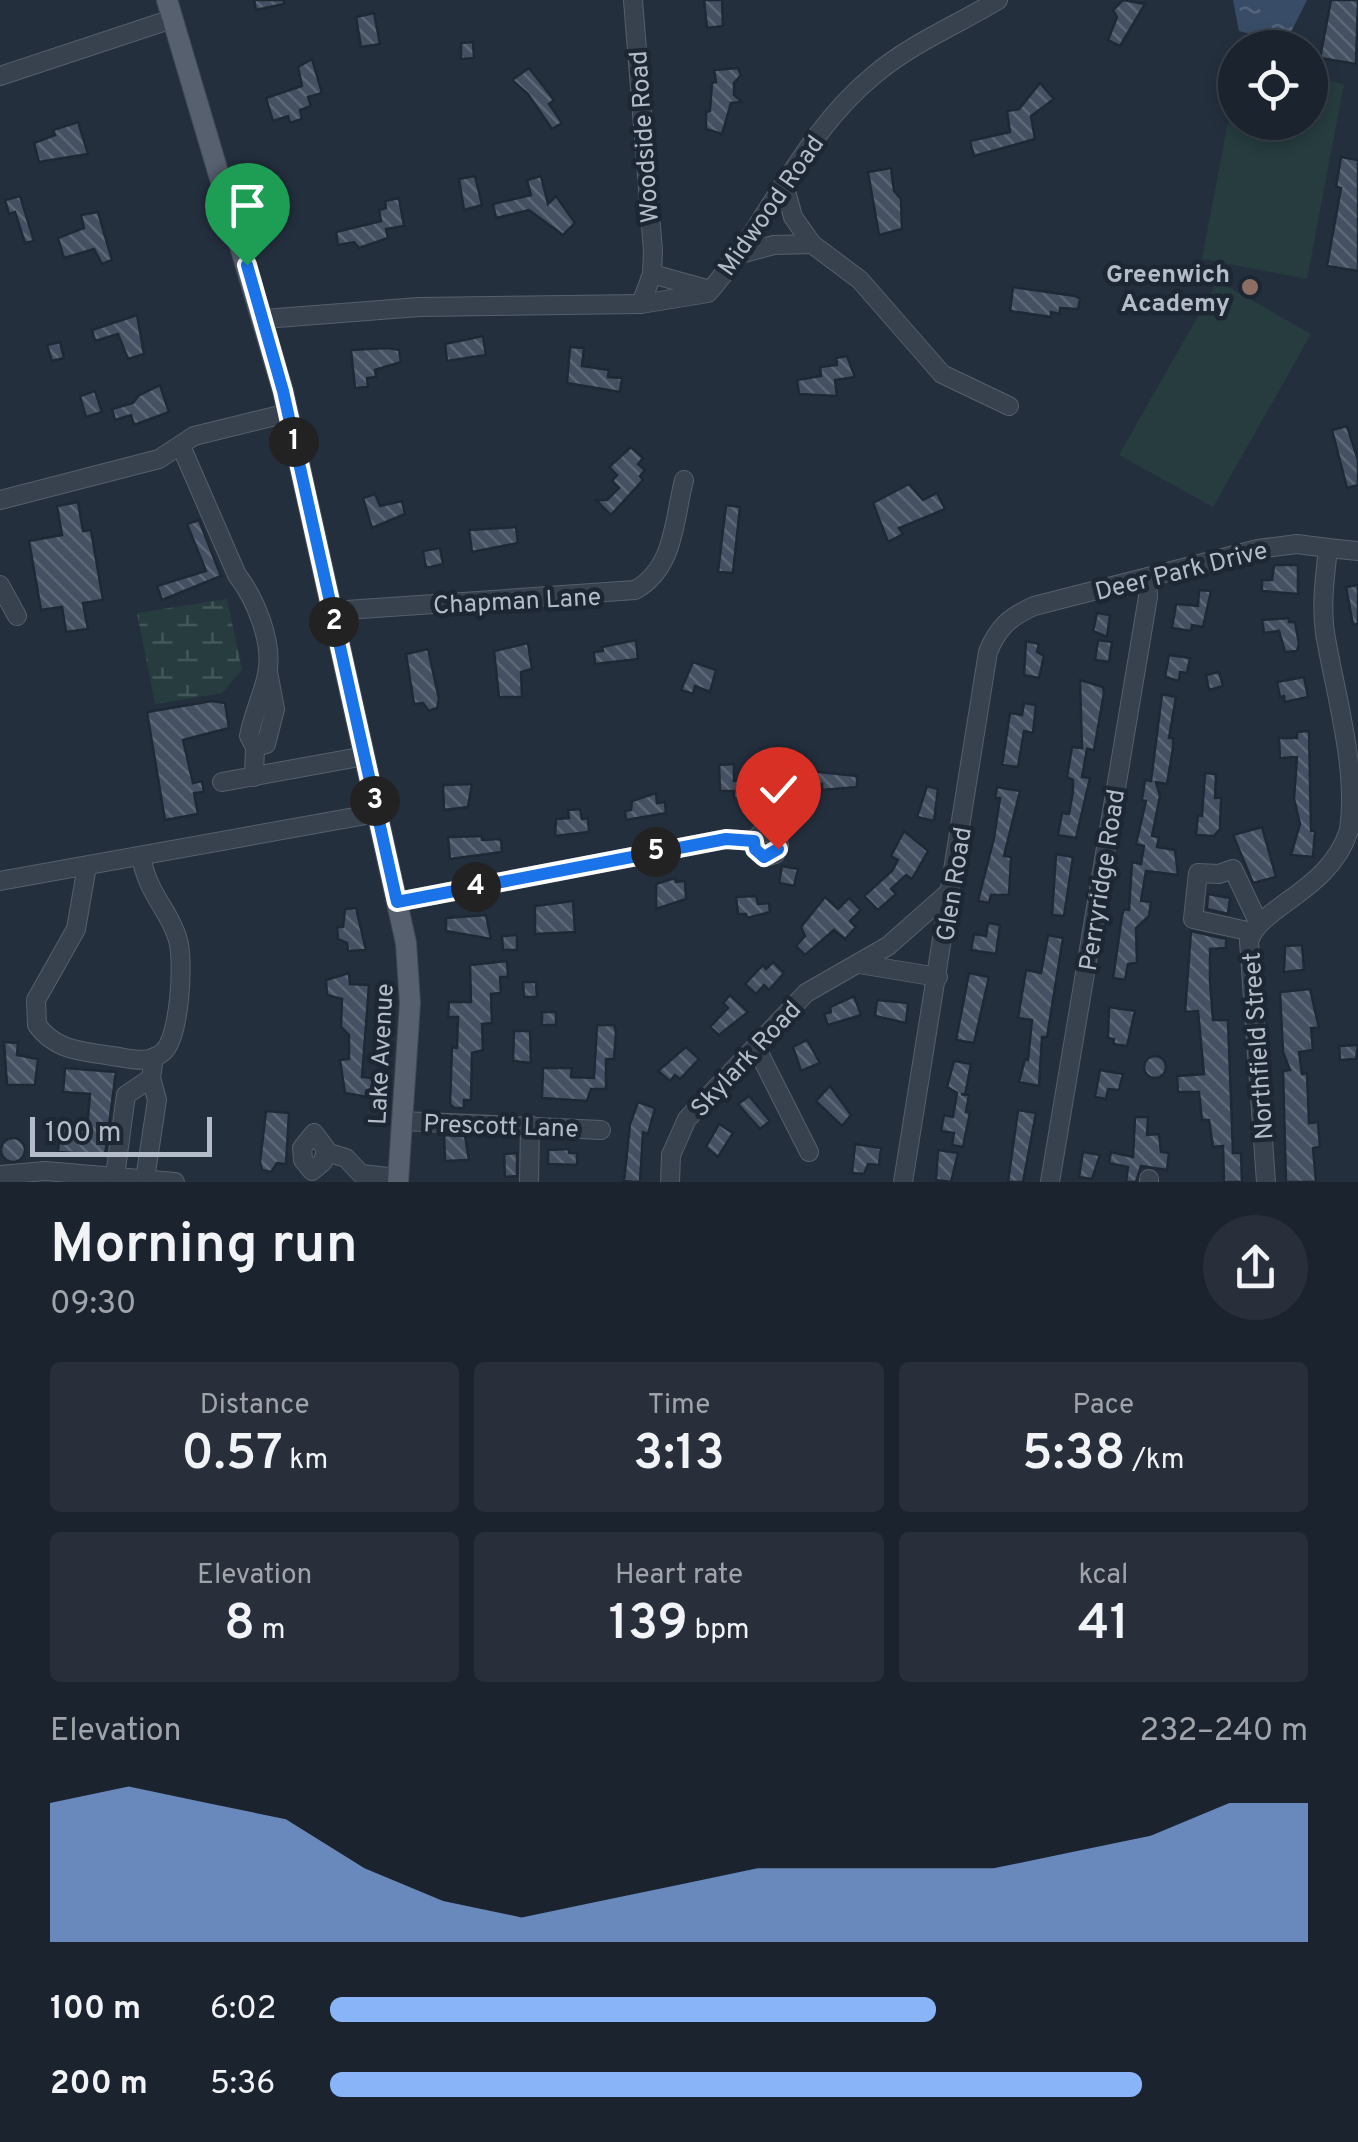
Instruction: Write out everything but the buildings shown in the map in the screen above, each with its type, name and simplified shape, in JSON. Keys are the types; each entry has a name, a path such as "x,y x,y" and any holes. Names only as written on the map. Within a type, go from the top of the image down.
{"main road":[{"name":"Lake Avenue","path":"168,10 264,320 288,413 397,902 410,1003 398,1180"}],"street":[{"name":"Woodside Road","path":"633,0 652,274 641,304"},
{"name":"Midwood Road","path":"264,320 436,307 641,304 690,299 710,290 740,254 810,142 873,75 998,0"},
{"path":"0,76 168,10"},
{"path":"784,184 794,218 812,244 860,280 942,374 1008,406"},
{"path":"740,254 774,245 812,244"},
{"path":"652,274 710,290"},
{"path":"0,500 159,459 194,436 288,413"},
{"path":"181,446 237,575 249,591 266,642 268,671 249,736 255,747 254,777"},
{"name":"Chapman Lane","path":"332,611 635,590 661,567 668,552 684,480"},
{"name":"Deer Park Drive","path":"1034,606 1258,549 1297,544 1358,551"},
{"name":"Northfield Street","path":"1266,1182 1250,963 1255,928 1320,878 1349,831 1354,790 1322,604 1328,548"},
{"name":"Perryridge Road","path":"1050,1182 1148,596 1147,578"},
{"path":"0,585 17,616"},
{"name":"Glen Road","path":"903,1182 988,652 1006,620 1034,606"},
{"path":"222,782 365,756"},
{"path":"0,881 378,813"},
{"path":"397,902 726,839 754,841"},
{"path":"86,866 76,929 36,1000 37,1024 63,1048 145,1061 164,1052 173,1036 180,956 177,936 150,892 142,856"},
{"name":"Skylark Road","path":"670,1182 671,1155 687,1119 806,993 888,946 948,893"},
{"path":"859,964 938,977"},
{"path":"756,1047 808,1152"},
{"path":"144,1179 157,1100 151,1078 154,1057"},
{"path":"115,1176 126,1095 151,1078"},
{"name":"Prescott Lane","path":"402,1122 601,1130"},
{"path":"528,1182 530,1125"},
{"path":"326,1152 346,1158 361,1174 398,1180"},
{"path":"0,1175 45,1171 175,1182"}],"green space":[{"path":"1328,81 1344,84 1307,279 1202,259 1225,140 1328,140"},
{"path":"1218,281 1311,334 1213,507 1119,455"},
{"path":"227,599 242,670 222,693 155,704 137,613"}],"water":[{"path":"1233,0 1307,0 1292,30 1239,30"}],"place":[{"name":"Greenwich Academy","path":"1250,287"}],"route":[{"path":"247,265 283,391 397,902 726,839 754,841 755,849 764,857 778,849"}]}
